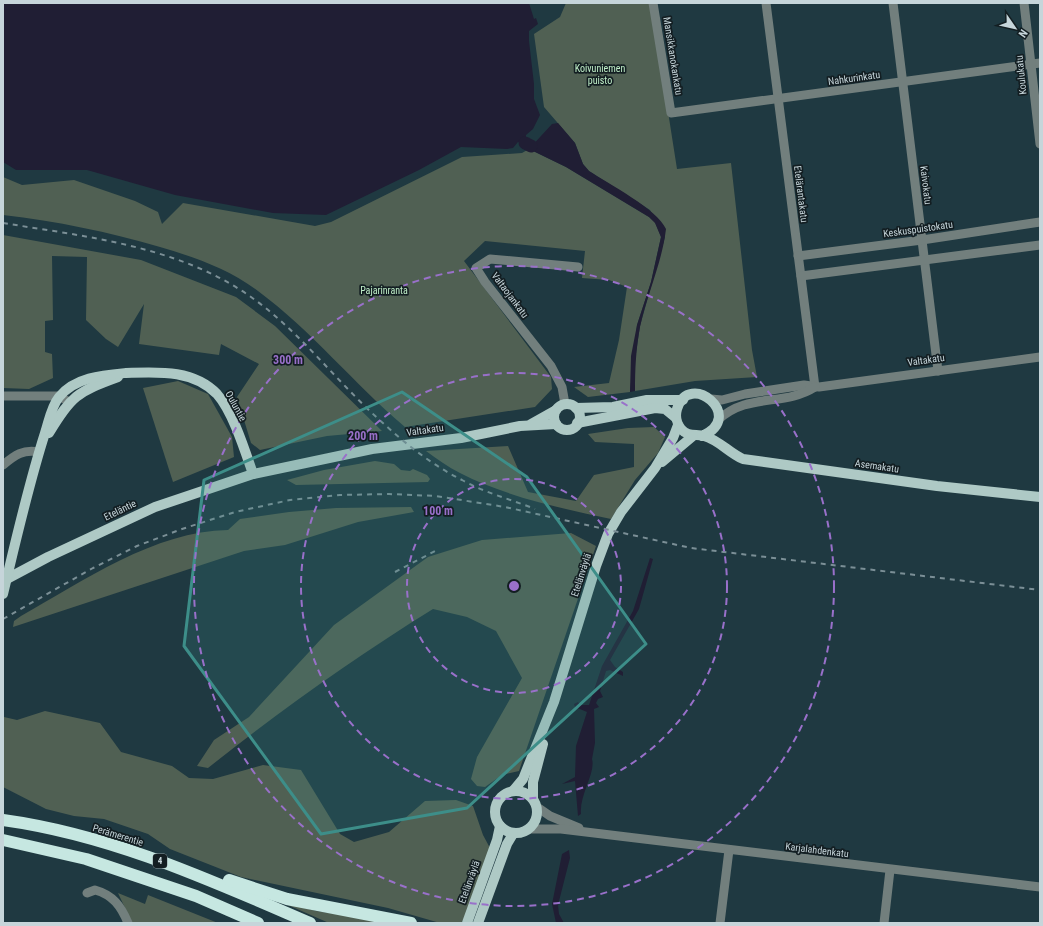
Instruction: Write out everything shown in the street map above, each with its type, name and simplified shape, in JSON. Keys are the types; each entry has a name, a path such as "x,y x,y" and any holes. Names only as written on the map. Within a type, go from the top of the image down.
{"highway":[{"name":"Perämerentie","path":"3,820 55,829 181,868 310,923"},
{"name":"4","path":"3,840 86,859 196,896 258,923"},
{"path":"181,868 198,869 287,900 411,923"}],"main road":[{"name":"Ouluntie","path":"3,594 39,452 51,412 59,396 75,384 90,378 107,374 146,371 166,372 196,379 208,386 217,394 224,404 243,443 253,474"},
{"name":"Ouluntie","path":"39,452 58,417 69,402 89,388 127,373"},
{"path":"576,408 613,407 647,400 683,400 694,394 700,394 711,399 718,409 716,424 717,442"},
{"path":"677,422 676,412 683,400"},
{"path":"577,424 579,413 571,404 565,404 556,410 554,417 556,424 567,429 575,427 577,424 655,408 665,409 682,430 698,436 716,424"},
{"name":"Valtakatu","path":"530,425 556,410"},
{"name":"Etelänväylä","path":"513,791 522,779 554,702 596,566 608,534 621,512 655,468 673,438 677,422"},
{"name":"Valtakatu","path":"253,474 372,449 461,438 530,425 556,424"},
{"name":"Etelänväylä","path":"655,468 698,436"},
{"name":"Asemakatu","path":"698,436 717,442 735,456 743,459 937,486 1040,497"},
{"name":"Eteläntie","path":"3,581 48,557 155,507 253,474"},
{"name":"Etelänväylä","path":"535,803 533,782 552,715 554,702"},
{"path":"513,791 524,792 535,803 537,815 535,823 529,829 521,833 513,834 500,826 494,813 496,804 501,796 513,791"},
{"name":"Etelänväylä","path":"467,923 497,840 500,826"},
{"path":"478,923 507,844 513,834"}],"street":[{"name":"Mansikkanokankatu","path":"653,3 671,113"},
{"name":"Etelärantakatu","path":"766,3 815,387"},
{"name":"Kaivokatu","path":"893,3 938,371"},
{"name":"Koulukatu","path":"1024,3 1040,144"},
{"name":"Nahkurinkatu","path":"671,113 778,100 1040,63"},
{"name":"Keskuspuistokatu","path":"798,256 922,240 1040,222"},
{"path":"801,276 1040,244"},
{"name":"Valtaojankatu","path":"565,404 562,387 551,366 485,282 476,268 490,259 578,267"},
{"name":"Valtakatu","path":"711,399 722,400 745,394 804,385 815,387 1040,357"},
{"name":"Valtakatu","path":"716,424 730,410 749,403 804,394 815,387"},
{"path":"3,396 59,396 69,402"},
{"path":"3,465 19,452 31,450 39,452"},
{"name":"Karjalahdenkatu","path":"535,803 550,816 592,832"},
{"name":"Karjalahdenkatu","path":"529,829 561,829 592,832 890,870 1040,887"},
{"path":"720,923 729,850"},
{"path":"884,923 890,870"},
{"path":"87,893 95,890 109,895 120,905 128,923"}],"highlighted area":[{"path":"402,392 527,477 646,644 467,808 321,834 184,646 204,480"}],"green space":[{"name":"Koivuniemen puisto","path":"566,3 651,3 677,169 731,163 752,350 757,377 695,381 635,391 635,360 640,326 665,237 650,210 589,171 583,164 575,143 544,107 534,34 560,17"},
{"name":"Pajarinranta","path":"529,149 566,167 655,222 661,237 651,282 637,325 630,392 588,397 574,387 609,383 619,340 627,287 609,280 582,278 585,251 485,241 464,261 551,377 552,389 535,407 405,427 297,323 258,291 235,276 211,264 141,242 63,224 3,215 3,177 22,185 74,180 135,201 158,212 162,224 183,203 315,226 331,222 462,157 522,153"},
{"path":"3,235 141,260 236,297 275,326 382,431 327,436 260,450 251,443 237,397 259,364 221,344 219,355 139,344 144,304 118,347 106,339 86,320 87,257 52,256 53,320 45,321 45,352 52,354 53,378 29,389 3,388"},
{"path":"178,381 208,394 232,437 234,457 173,482 143,388"},
{"path":"654,427 665,437 658,453 635,480 611,519 553,506 496,489 456,471 426,451 508,446 528,492 576,501 594,475 634,467 634,444 595,442 588,434 628,428"},
{"path":"375,461 394,464 401,470 410,471 413,469 427,475 430,479 428,482 296,485 287,480 324,470"},
{"path":"411,507 414,512 358,522 285,545 244,551 13,627 14,621 21,616 120,560 147,548 174,539 201,533 228,530 240,519 289,512 336,508"},
{"path":"571,533 596,546 519,771 502,775 485,787 477,786 471,779 477,757 522,678 496,631 467,617 433,609 375,646 318,686 262,726 208,768 197,766 214,740 249,717 334,625 428,557 482,540"},
{"path":"45,711 100,723 121,752 172,766 189,778 213,779 263,765 301,770 340,834 354,842 389,832 425,801 456,800 473,806 483,835 490,848 464,919 461,923 440,923 388,908 241,877 170,849 148,834 104,819 74,816 46,809 3,787 4,717 17,720"},
{"path":"118,893 145,904 148,895 218,923 132,923"},
{"path":"281,902 316,911 395,923 329,923"}],"shaded area":[{"path":"3,3 529,3 534,19 536,18 538,24 529,31 529,41 534,84 534,99 540,115 533,129 526,135 526,142 524,144 518,142 513,148 507,149 461,147 419,170 326,215 273,213 175,195 87,170 16,170 3,162"},
{"path":"558,123 575,143 583,164 589,171 643,205 661,221 666,229 658,266 640,327 636,359 635,391 630,392 631,356 637,325 651,282 661,237 655,223 649,217 566,167 529,149 552,124"},
{"path":"650,558 653,559 639,609 610,660 615,667 623,672 623,676 610,670 606,671 600,691 603,697 598,699 596,703 599,707 594,709 595,743 592,759 593,765 582,799 581,814 578,816 575,781 562,784 575,777 576,746 587,712 575,707 574,704 578,702 580,705 589,705 602,666 633,611"},
{"path":"569,850 570,858 558,905 559,914 564,923 556,923 552,904 562,854"}],"waterway":[{"path":"525,143 531,146"}],"railway":[{"path":"3,223 124,244 184,262 212,274 239,289 278,319 296,335 366,407 412,448 441,468 471,485 535,509"},
{"path":"3,619 93,568 137,546 182,529 235,512 290,500 340,495 389,494 436,496 505,507 691,548 1040,590"},
{"path":"395,572 439,549"}]}
